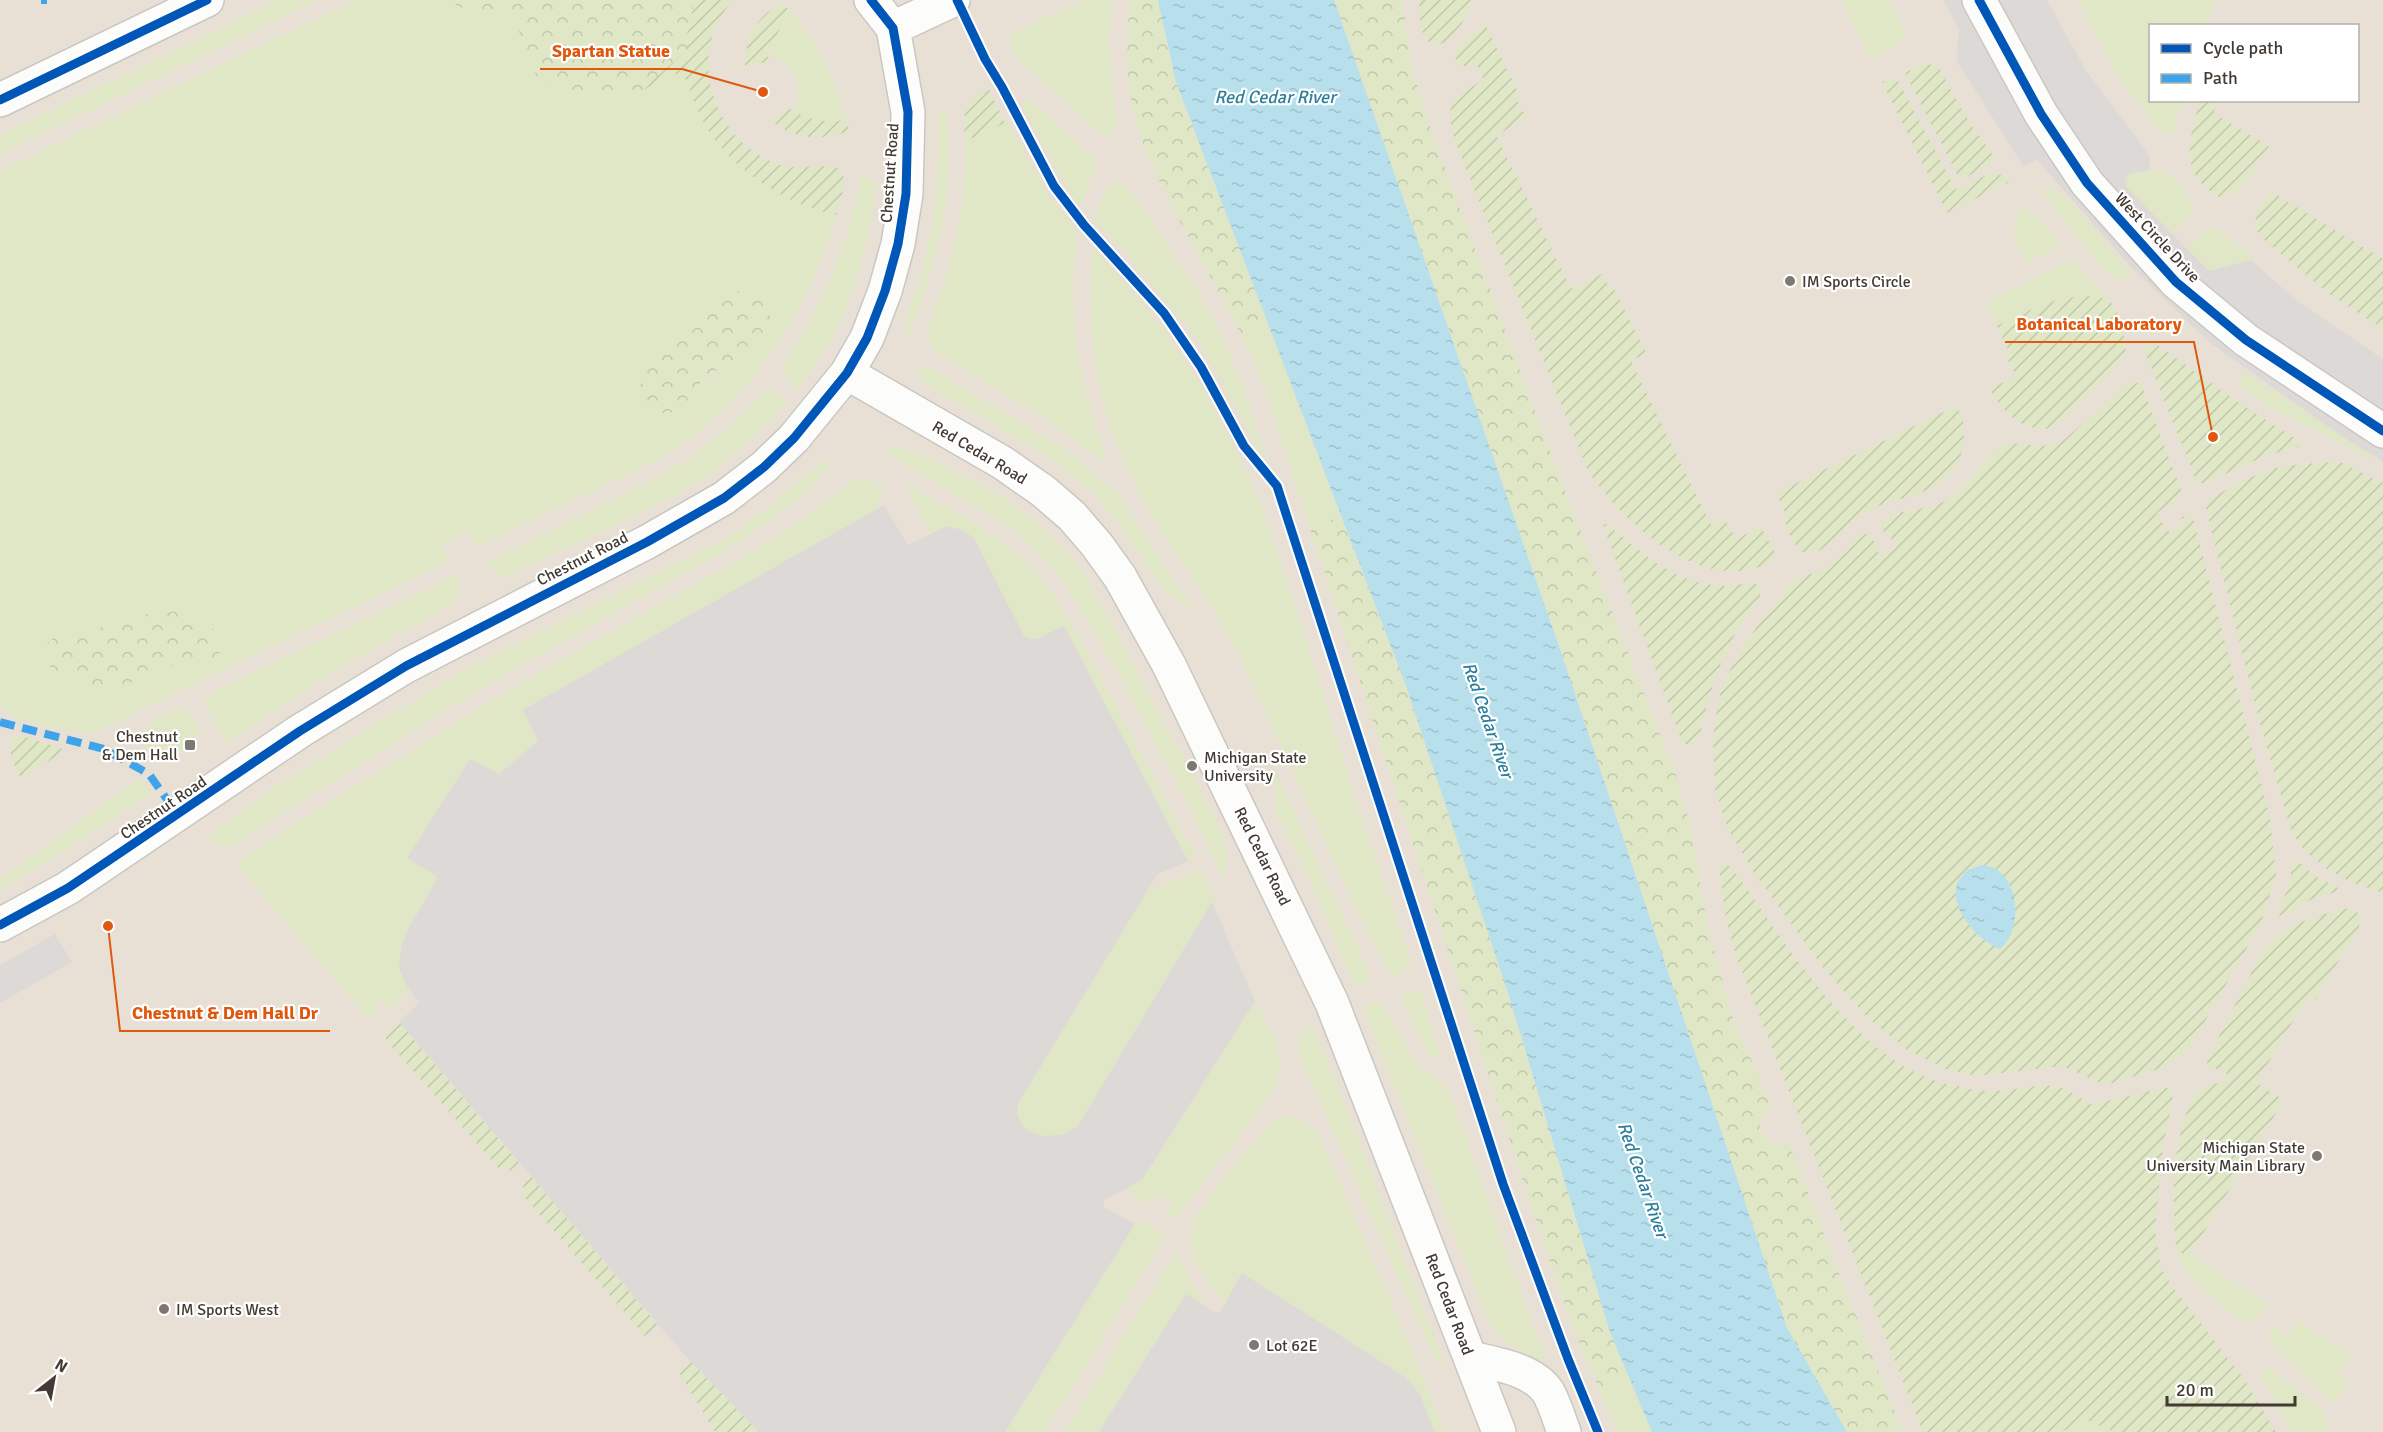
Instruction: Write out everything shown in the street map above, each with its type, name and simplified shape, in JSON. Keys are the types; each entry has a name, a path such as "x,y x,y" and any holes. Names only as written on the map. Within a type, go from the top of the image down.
{"street":[{"path":"0,100 207,0"},
{"path":"871,0 893,28 953,0"},
{"name":"West Circle Drive","path":"1979,0 2041,114 2087,183 2176,282 2246,340 2383,431"},
{"name":"Chestnut Road","path":"0,925 69,888 300,731 406,666 646,542 724,498 764,467 794,438 847,373 867,338 885,291 898,244 906,194 908,112 893,28"},
{"name":"Red Cedar Road","path":"847,373 1003,463 1043,491 1072,516 1120,577 1169,664 1332,1003 1499,1432"},
{"path":"1471,1358 1516,1370 1534,1379 1548,1391 1564,1432"}],"shaded area":[{"name":"Michigan State University","path":"0,0 2383,0 2383,1432 0,1432"},
{"path":"1943,0 2047,0 2085,69 2149,155 2150,170 2130,173 2125,180 2127,188 2209,271 2251,260 2299,302 2383,359 2383,462 2340,435 2210,343 2132,268 2037,160 2023,166 1956,60 1959,30"},
{"path":"884,505 908,545 947,526 962,530 974,538 1024,636 1037,639 1064,626 1188,861 1158,874 1153,881 1018,1104 1017,1113 1020,1122 1028,1131 1043,1136 1062,1135 1078,1126 1212,902 1255,1001 1142,1180 1104,1200 1104,1207 1135,1224 1005,1432 759,1432 683,1353 399,1022 419,1003 405,983 399,968 401,948 408,929 437,880 435,875 407,858 470,759 499,774 538,741 523,710"},
{"path":"55,934 72,962 0,1003 0,965"},
{"name":"Lot 62E","path":"1242,1273 1405,1377 1420,1394 1434,1432 1099,1432 1186,1294 1216,1313 1221,1311"}],"green space":[{"path":"278,0 319,0 0,154 0,135"},
{"path":"356,0 448,0 466,9 505,13 513,17 539,82 551,86 588,95 614,96 645,90 673,74 684,76 711,134 756,179 812,210 836,215 810,285 774,349 728,406 700,431 669,453 476,548 468,531 441,544 449,561 91,734 32,723 0,707 0,171","holes":["716,296 727,367 704,380 689,404 644,374 699,309","82,633 208,661 169,666 108,693 94,691 51,668 55,637"]},
{"path":"448,0 695,0 687,34 687,50 656,79 638,92 601,97 575,93 539,82 513,17 505,13 466,9"},
{"path":"695,0 733,0 718,22 710,47 709,72 713,96 724,119 739,139 759,155 783,166 838,168 842,172 844,184 836,215 783,196 736,163 711,134 684,76 674,74 668,76 640,92 687,50 687,34"},
{"path":"1084,0 1112,0 1113,4 1109,42 1117,124 1115,131 1106,135 1099,132 1016,58 1011,46 1011,39 1020,29"},
{"path":"1130,0 1158,0 1176,82 1267,321 1242,336 1172,207 1143,143 1131,100 1128,75 1127,38"},
{"path":"1334,0 1402,0 1412,68 1428,122 1553,460 1676,776 1691,827 1707,923 1730,1011 1772,1108 1758,1121 1768,1143 1789,1143 1903,1432 1847,1432 1787,1328 1562,655"},
{"path":"1419,0 1472,0 1466,16 1454,34 1446,41 1432,44 1423,33"},
{"path":"1841,0 1889,0 1904,31 1901,42 1870,59"},
{"path":"2077,0 2216,0 2206,24 2149,24 2149,102 2182,102 2173,132 2163,134 2156,127 2118,76"},
{"path":"782,3 792,13 776,36 767,62 751,65 745,70 747,48 753,30 764,15"},
{"path":"792,13 811,38 825,64 847,120 819,122 794,112 798,93 796,77 786,65 769,56 779,27"},
{"path":"1485,24 1519,94 1515,96 1527,119 1496,135 1571,289 1602,274 1611,291 1615,290 1646,353 1631,361 1711,525 1724,518 1736,539 1761,527 1775,553 1774,560 1748,570 1721,570 1695,563 1669,550 1645,533 1623,513 1588,471 1455,141 1452,128 1451,110 1457,97 1484,80 1476,63 1466,67 1459,64 1454,57 1456,49"},
{"path":"1924,63 1938,66 1964,114 1992,154 1991,164 1960,180 1905,73"},
{"path":"1896,77 1956,190 1989,174 2003,175 2009,182 1947,213 1882,82"},
{"path":"989,89 1005,123 965,141 966,109 974,98"},
{"path":"1024,100 1030,100 1096,159 1097,163 1081,205 1072,196 1022,106"},
{"path":"2200,102 2219,102 2213,113 2269,146 2243,185 2229,195 2219,197 2197,177 2192,166 2190,142"},
{"path":"788,108 816,120 847,120 849,131 818,137 789,132 770,120 783,114"},
{"path":"943,110 946,113 948,143 946,202 926,289 904,344 908,314 924,264 932,226 938,169 938,112"},
{"path":"1007,122 1048,195 1078,233 1073,289 1077,346 1089,402 1107,456 1103,461 1049,421 938,354 930,339 930,321 947,275 955,243 965,175 965,141"},
{"path":"2150,170 2169,175 2184,189 2192,202 2187,218 2172,234 2127,188 2125,180 2130,173"},
{"path":"861,176 876,182 871,219 858,275 837,328 798,390 784,375 784,362 812,318 833,274 849,227"},
{"path":"1115,179 1128,189 1145,211 1210,311 1243,386 1270,469 1200,343 1130,258 1094,220 1104,194"},
{"path":"2049,188 2063,193 2132,273 2120,281 2105,271 2040,190"},
{"path":"2270,191 2383,259 2383,329 2329,294 2263,239 2255,229 2256,216"},
{"path":"2024,204 2061,244 2027,263 2018,249 2014,234 2016,219"},
{"path":"2210,227 2221,231 2253,257 2251,260 2209,271 2187,248"},
{"path":"1092,246 1159,324 1201,385 1245,469 1264,513 1298,613 1357,805 1412,964 1396,976 1388,971 1350,896 1236,649 1143,499 1119,450 1101,394 1092,335 1090,276"},
{"path":"2073,259 2109,301 2089,296 2063,298 2040,305 1997,326 1986,303"},
{"path":"737,291 758,298 766,306 772,327 768,333 740,359 706,376 692,400 684,408 668,413 645,409 638,393 644,374 699,309 716,296"},
{"path":"2085,295 2104,299 2113,305 2121,325 2126,353 2108,376 2052,428 2042,429 2023,424 2001,406 1990,389 2016,376 2005,354 2009,351 1997,326 2039,306"},
{"path":"1267,321 1341,516 1310,528 1262,381 1242,336"},
{"path":"2156,344 2238,402 2299,441 2299,446 2269,454 2205,483 2200,483 2196,480 2145,352 2146,345"},
{"path":"921,368 933,370 1068,451 1119,494 1183,595 1198,613 1167,593 1112,515 1093,493 1050,458 927,385 916,373"},
{"path":"2245,372 2373,456 2369,457 2265,405 2241,386 2240,381"},
{"path":"2131,381 2141,384 2181,490 2180,497 2173,507 2170,503 2156,514 2170,533 2184,523 2181,518 2184,516 2193,518 2270,818 2276,874 2261,923 2192,1044 2184,1054 2162,1068 2105,1085 2062,1066 1977,1076 1946,1069 1909,1051 1868,1018 1825,970 1754,873 1727,827 1715,789 1713,738 1719,697 1732,665 1759,623 1793,580 1823,570 1835,562 1862,533 1871,535 1880,556 1891,551 1899,543 1885,534 1881,524 1887,519 1901,512 1934,506 1950,498 2002,445 2040,446 2065,439"},
{"path":"768,390 774,391 787,403 768,424 707,478 669,499 504,578 485,564 651,481 690,458"},
{"path":"1956,406 1964,424 1963,445 1958,463 1949,476 1922,492 1874,508 1859,516 1819,551 1804,552 1797,547 1783,518 1786,515 1776,493"},
{"path":"887,447 925,456 988,488 1022,511 1054,538 1084,572 1222,832 1227,855 1223,878 1182,793 1111,660 1063,581 1044,558 1019,535 977,507 889,456"},
{"path":"831,458 827,471 791,505 748,536 482,688 241,840 231,845 220,846 208,836 279,784 466,669 732,535"},
{"path":"2324,462 2342,463 2383,483 2383,893 2351,882 2327,869 2304,850 2292,833 2261,727 2206,508 2212,497 2264,471"},
{"path":"857,478 871,480 885,489 877,503 880,508 524,710 538,741 499,774 470,759 408,859 435,875 437,880 408,929 405,983 410,990 389,1009 383,1001 376,1002 374,1010 379,1016 370,1018 364,1014 238,867 241,860 277,835 502,694 778,537"},
{"path":"910,486 1001,541 1028,564 1049,588 1074,629 1196,857 1188,861 1064,626 1039,638 1024,636 974,538 937,529 930,533 907,489"},
{"path":"1341,516 1406,686 1509,996 1610,1332 1626,1370 1603,1398 1570,1320 1534,1215 1310,528"},
{"path":"1607,524 1645,555 1688,579 1721,586 1758,584 1760,589 1759,600 1741,623 1726,651 1710,695 1699,740 1693,745 1682,742 1603,525"},
{"path":"457,575 459,600 344,665 227,743 204,704 205,698 213,692"},
{"path":"178,611 199,619 215,631 225,643 219,654 208,661 169,666 108,693 94,691 51,668 42,652 46,644 55,637 82,633 147,614"},
{"path":"179,709 185,709 190,714 200,734 171,758 161,760 156,758 151,754 143,738 146,727 156,719"},
{"path":"19,735 57,747 63,752 23,777 18,775 11,754 10,741"},
{"path":"1273,767 1368,969 1370,976 1364,984 1355,986 1307,874 1279,820 1275,809"},
{"path":"137,780 144,781 152,793 60,854 0,890 0,879"},
{"path":"2296,860 2317,877 2337,887 2339,891 2312,899 2282,916 2278,915 2291,877 2291,861"},
{"path":"1722,864 1729,866 1738,876 1803,968 1857,1030 1887,1055 1918,1074 1952,1085 1983,1091 2056,1086 2092,1105 2165,1087 2171,1090 2173,1100 2163,1145 2155,1232 2161,1268 2174,1289 2244,1379 2276,1432 2115,1432 2087,1420 2061,1432 1923,1432 1736,956 1726,919 1719,868"},
{"path":"1201,869 1214,899 1078,1126 1065,1134 1053,1136 1044,1136 1030,1131 1020,1120 1018,1104 1149,888 1154,890"},
{"path":"2345,908 2356,911 2361,917 2359,927 2315,1000 2308,996 2256,1083 2284,1100 2188,1258 2176,1248 2175,1168 2182,1129 2195,1091 2226,1080 2227,1069 2208,1069 2207,1060 2263,950 2271,941 2290,927"},
{"path":"1420,990 1441,1057 1436,1058 1425,1049 1402,1001 1403,995"},
{"path":"1375,1002 1385,1007 1415,1062 1448,1088 1533,1326 1547,1359 1537,1362 1497,1335 1488,1319 1363,1006"},
{"path":"1258,1005 1277,1043 1280,1061 1278,1082 1258,1113 1200,1186 1181,1214 1171,1219 1165,1216 1172,1204 1156,1195 1149,1205 1128,1187 1142,1180 1252,1006"},
{"path":"399,1022 519,1163 510,1171 506,1167 501,1171 387,1041 385,1036"},
{"path":"1311,1025 1330,1066 1444,1363 1437,1363 1435,1360 1298,1052 1299,1037"},
{"path":"1292,1116 1309,1124 1320,1138 1413,1352 1445,1432 1434,1432 1420,1395 1243,1273 1225,1302 1207,1281 1193,1256 1191,1238 1194,1223 1210,1197 1271,1125 1283,1117"},
{"path":"531,1176 658,1325 645,1336 521,1193 525,1189 521,1185"},
{"path":"1140,1222 1164,1234 1164,1238 1045,1432 1005,1432 1135,1224"},
{"path":"2176,1248 2187,1257 2190,1254 2269,1304 2253,1321 2239,1319 2192,1279 2179,1259"},
{"path":"1177,1255 1202,1304 1186,1294 1099,1432 1065,1432 1173,1256"},
{"path":"2298,1321 2350,1354 2338,1374 2349,1380 2333,1403 2269,1341 2272,1327 2288,1336"},
{"path":"691,1362 759,1432 715,1432 678,1371"},
{"path":"2265,1368 2270,1368 2323,1411 2328,1425 2324,1432 2292,1432 2260,1375"},
{"path":"1626,1370 1652,1432 1618,1432 1603,1398"},
{"path":"2087,1420 2115,1432 2061,1432"}],"water":[{"name":"Red Cedar River","path":"1158,0 1334,0 1562,655 1787,1328 1847,1432 1652,1432 1610,1332 1509,996 1406,686 1176,82"},
{"path":"1982,865 1994,868 2004,876 2014,896 2015,920 2007,941 2000,949 1990,944 1970,926 1957,903 1956,891 1959,880 1968,870"}],"marked path":[{"path":"41,0 47,0"},
{"path":"0,722 104,749 149,774 178,815"}],"cycle path":[{"path":"0,100 207,0"},
{"path":"0,925 68,888 300,731 406,666 647,542 724,498 764,467 794,438 847,373 867,338 885,291 898,244 906,194 908,112 893,28 871,0"},
{"path":"957,0 985,59 1054,186 1084,225 1164,313 1201,367 1244,446 1277,486 1503,1184 1568,1359 1598,1432"},
{"path":"1979,0 2041,114 2087,183 2176,282 2246,340 2383,431"}],"place":[{"name":"Spartan Statue","path":"763,92"},
{"name":"IM Sports Circle","path":"1790,281"},
{"name":"Botanical Laboratory","path":"2213,437"},
{"name":"Chestnut & Dem Hall","path":"190,745"},
{"name":"Michigan State University","path":"1192,766"},
{"name":"Chestnut & Dem Hall Dr","path":"108,926"},
{"name":"Michigan State University Main Library","path":"2317,1156"},
{"name":"IM Sports West","path":"164,1309"},
{"name":"Lot 62E","path":"1254,1345"}]}
